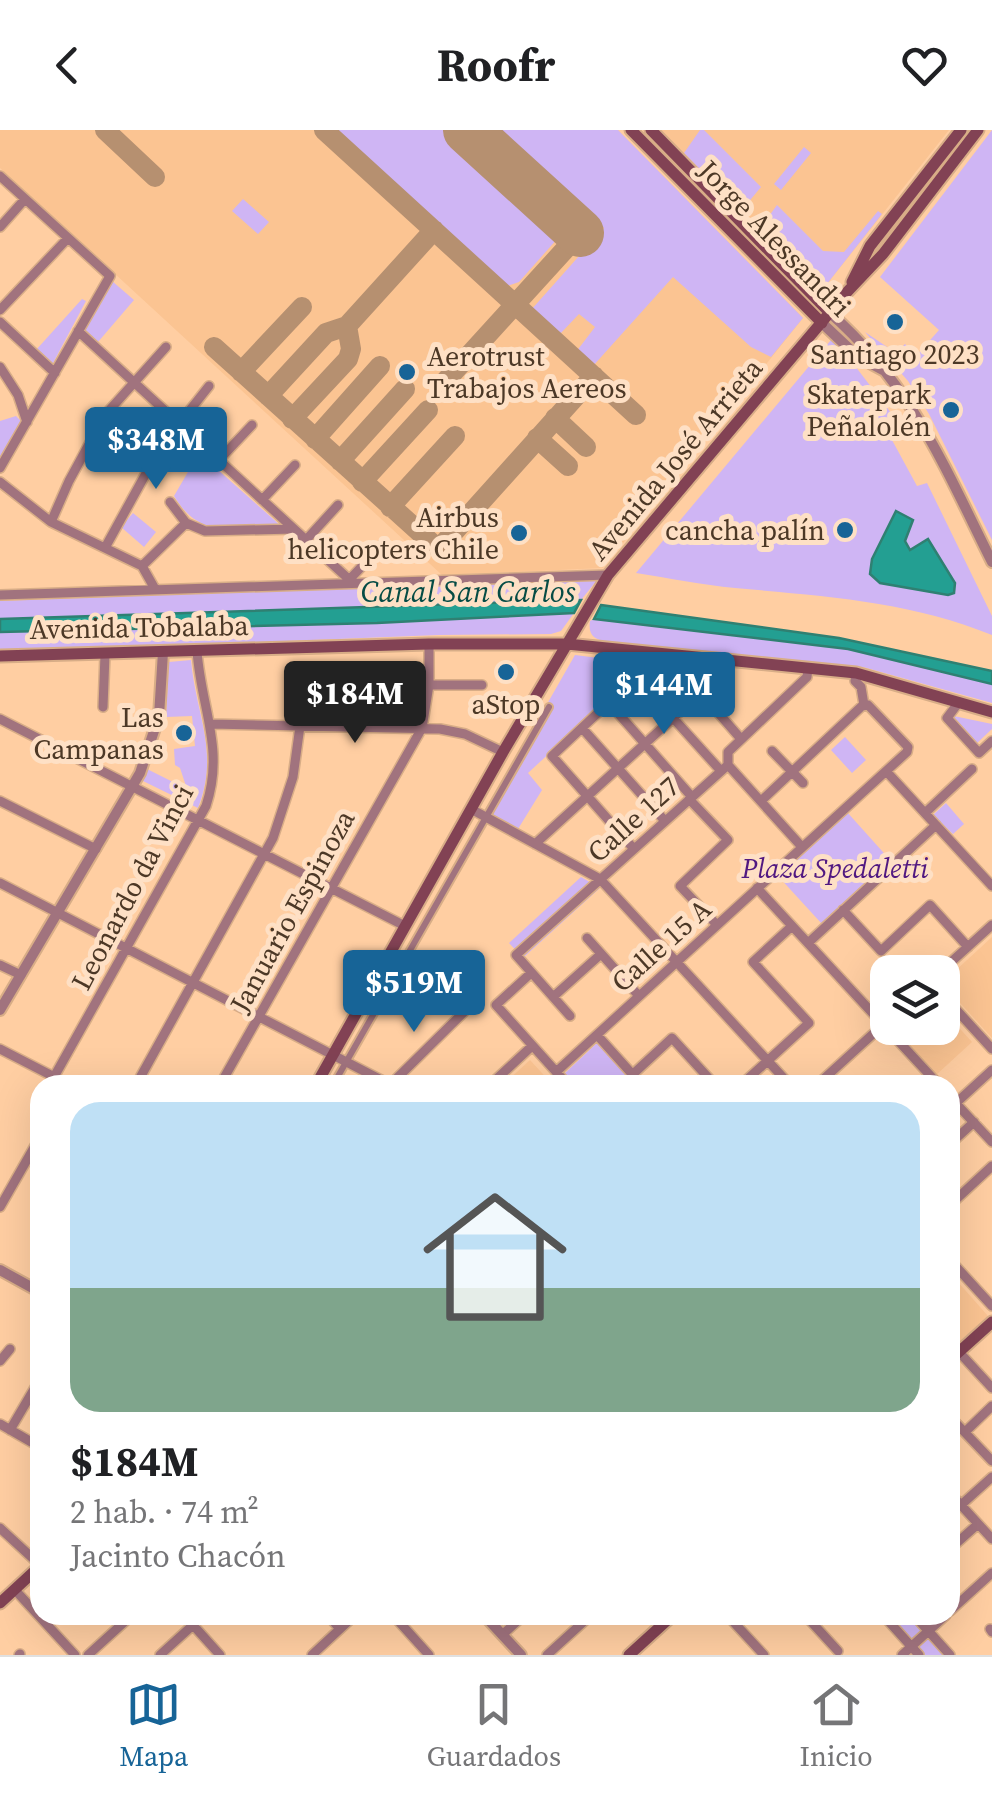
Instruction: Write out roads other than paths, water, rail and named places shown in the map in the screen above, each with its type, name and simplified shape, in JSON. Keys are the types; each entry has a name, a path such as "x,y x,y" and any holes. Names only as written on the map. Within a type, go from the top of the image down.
{"main road":[{"name":"Jorge Alessandri","path":"632,130 826,318"},
{"name":"Jorge Alessandri","path":"651,130 826,318"},
{"name":"Avenida José Arrieta","path":"848,291 867,251 960,130"},
{"name":"Avenida José Arrieta","path":"322,1075 503,752 608,575 848,291 874,266 978,130"},
{"path":"932,168 954,163"},
{"path":"914,191 918,210"},
{"name":"Avenida Tobalaba","path":"0,656 567,644 856,673 992,712"},
{"path":"960,1351 992,1322"},
{"path":"0,1603 30,1575"},
{"path":"629,1655 661,1625"}],"street":[{"path":"0,176 110,276 0,468"},
{"path":"0,227 26,199"},
{"path":"0,310 68,238"},
{"name":"Jorge Alessandri","path":"826,318 889,372 920,420 992,562"},
{"path":"0,322 55,373"},
{"path":"78,331 351,581"},
{"path":"50,522 105,415 166,347"},
{"path":"0,366 18,395 27,422"},
{"path":"106,546 133,492 178,422 209,386"},
{"path":"219,460 252,424"},
{"path":"262,500 295,465"},
{"path":"0,482 50,522 142,566 154,589"},
{"path":"170,502 186,523 204,532 294,529"},
{"path":"306,540 338,505"},
{"path":"142,566 186,523"},
{"path":"351,581 383,544"},
{"path":"0,595 608,575"},
{"name":"Januario Espinoza","path":"226,1075 422,728 429,685 429,644"},
{"name":"Leonardo da Vinci","path":"55,1075 201,819 210,794 214,771 211,724 200,688 198,651"},
{"path":"0,1010 134,785 156,730 163,686 163,652"},
{"path":"103,706 105,654"},
{"name":"Calle 127","path":"531,973 516,956 724,768 728,752 807,677 808,668"},
{"path":"856,673 854,681 861,687 864,705 908,746 907,752 886,771 992,886"},
{"path":"634,849 552,756 636,677 802,847"},
{"path":"535,844 718,677"},
{"path":"429,685 482,685"},
{"path":"700,693 741,739"},
{"path":"609,702 728,840 680,886 717,925"},
{"path":"959,702 947,718 979,753 992,740"},
{"path":"760,801 864,705"},
{"path":"339,1075 549,707"},
{"path":"0,719 405,926"},
{"path":"211,724 422,728 465,734 503,752"},
{"path":"142,1075 266,853 289,794 300,726"},
{"path":"582,728 665,821"},
{"path":"772,750 803,783"},
{"path":"924,813 972,769"},
{"name":"Calle 15 A","path":"556,1072 886,771"},
{"path":"0,801 96,849"},
{"path":"470,810 600,879 781,1075"},
{"path":"808,943 936,825"},
{"path":"0,882 373,1075"},
{"path":"757,888 870,1007"},
{"path":"843,910 880,951 930,905 968,947"},
{"path":"959,955 992,925"},
{"path":"752,1075 809,1023 753,962 792,926"},
{"path":"587,938 639,996"},
{"path":"553,997 601,954"},
{"path":"0,965 21,975"},
{"path":"559,1075 496,1006 531,973 570,1016"},
{"path":"400,1075 464,1012"},
{"path":"960,1014 992,1049"},
{"path":"597,1035 632,1075 672,1038 706,1075"},
{"path":"828,1075 870,1037"},
{"path":"904,1045 930,1075"},
{"path":"501,1075 532,1046"},
{"path":"0,1049 50,1075"},
{"path":"960,1095 992,1070"},
{"path":"960,1107 992,1142"},
{"path":"960,1135 974,1122"},
{"path":"0,1207 30,1154"},
{"path":"960,1196 992,1166"},
{"path":"0,1270 30,1286"},
{"path":"960,1271 992,1306"},
{"path":"0,1360 10,1349"},
{"path":"960,1360 992,1388"},
{"path":"10,1430 30,1396"},
{"path":"965,1432 992,1406"},
{"path":"0,1424 30,1441"},
{"path":"960,1427 992,1461"},
{"path":"992,1477 961,1505 992,1540"},
{"path":"960,1541 978,1524"},
{"path":"0,1528 30,1556"},
{"path":"960,1602 992,1573"},
{"path":"16,1590 30,1605"},
{"path":"48,1625 75,1655"},
{"path":"88,1655 121,1625"},
{"path":"160,1655 193,1625 220,1655"},
{"path":"337,1625 340,1629"},
{"path":"312,1655 345,1625"},
{"path":"402,1625 430,1655"},
{"path":"493,1625 521,1655"},
{"path":"502,1635 513,1625"},
{"path":"548,1655 580,1625"},
{"path":"736,1625 764,1655"},
{"path":"814,1625 839,1651"},
{"path":"892,1625 920,1655"},
{"path":"923,1625 950,1655"},
{"path":"902,1655 935,1625"}],"water":[{"path":"896,511 913,520 905,541 910,550 928,539 955,583 954,593 880,583 870,574 872,559"},
{"path":"581,600 574,613 377,623 0,632 0,619"},
{"path":"601,605 839,638 992,671 992,684 848,649 594,619"}],"place":[{"name":"Santiago 2023","path":"895,322"},
{"name":"Aerotrust Trabajos Aereos","path":"407,372"},
{"name":"Skatepark Peñalolén","path":"951,410"},
{"name":"cancha palín","path":"845,530"},
{"name":"Airbus helicopters Chile","path":"519,533"},
{"name":"aStop","path":"506,672"},
{"name":"Las Campanas","path":"184,733"}],"water label":[{"name":"Canal San Carlos","path":"468,591"}],"park label":[{"name":"Plaza Spedaletti","path":"835,868"}]}
